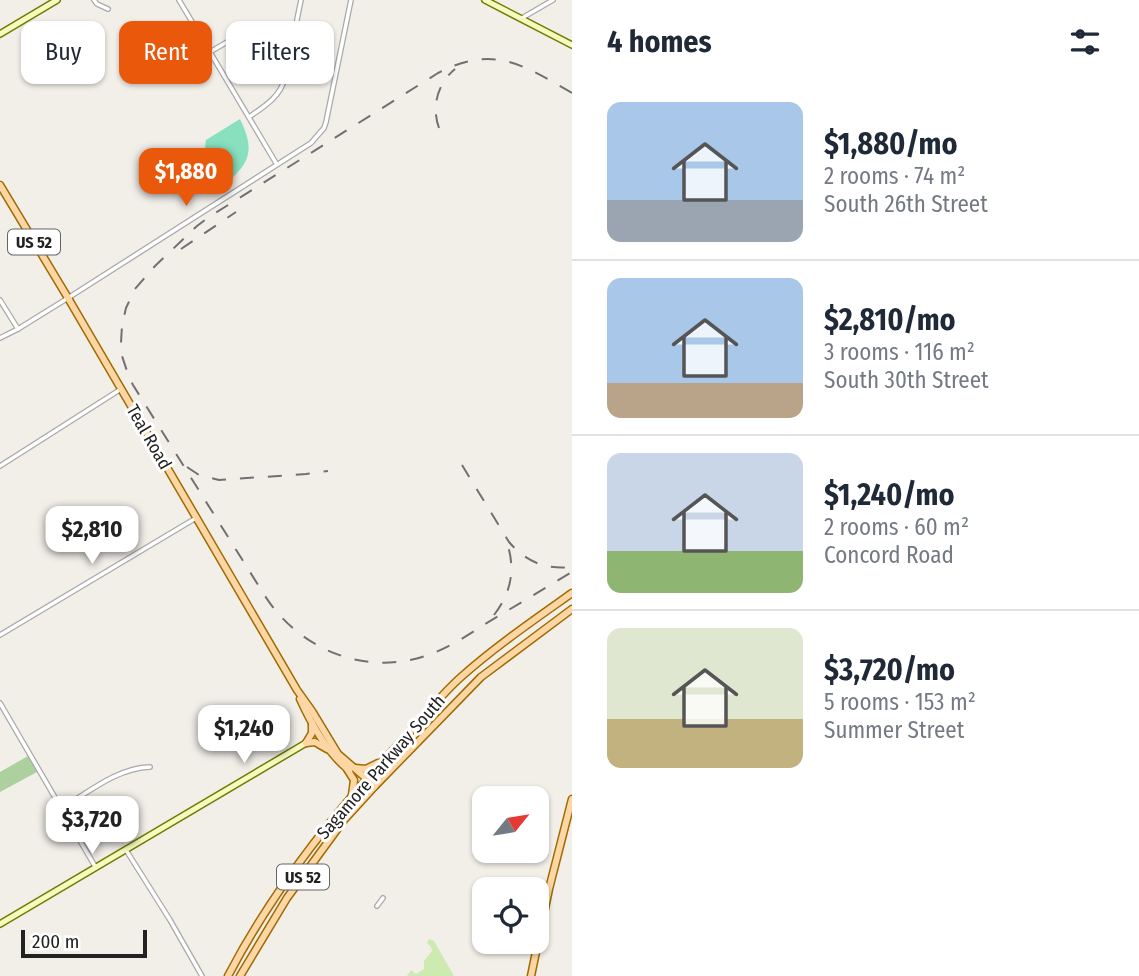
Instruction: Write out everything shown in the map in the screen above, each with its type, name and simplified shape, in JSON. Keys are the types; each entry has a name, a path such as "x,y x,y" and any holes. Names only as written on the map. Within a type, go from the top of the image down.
{"main road":[{"name":"Teal Road","path":"0,185 298,690 346,765"},
{"name":"Sagamore Parkway South","path":"228,976 287,881 367,778 459,679 511,636 572,593"},
{"name":"Sagamore Parkway South","path":"240,976 287,898 344,820 481,677 572,609"},
{"name":"Teal Road","path":"298,690 301,701 330,751 367,778"},
{"path":"306,743 312,733 311,720"},
{"path":"306,743 320,744 330,751"},
{"path":"346,765 366,769 388,755"},
{"name":"US 52","path":"346,765 354,780 352,797"},
{"name":"US 52","path":"367,778 375,786"},
{"path":"531,976 572,799"}],"street":[{"path":"0,34 57,0"},
{"path":"94,0 108,9"},
{"path":"179,0 192,21"},
{"path":"248,117 271,102 281,89 301,0"},
{"path":"0,338 68,298 311,143 326,122 351,0"},
{"path":"485,0 572,45"},
{"path":"522,18 553,0"},
{"path":"212,55 277,164"},
{"path":"0,300 18,329"},
{"path":"0,466 121,389"},
{"path":"0,635 196,518"},
{"path":"0,703 97,868"},
{"path":"0,924 306,743"},
{"path":"62,808 121,772 150,767"},
{"path":"126,850 202,976"},
{"path":"377,906 383,898"}],"green space":[{"path":"240,119 249,146 248,154 241,168 226,183 205,147 206,140"},
{"path":"28,756 37,772 0,792 0,772"},
{"path":"429,939 434,941 454,976 407,976 411,970 416,974 424,969 424,961 432,951 427,943"}],"railway":[{"path":"572,93 523,67 492,59 458,64 438,73 197,226 135,289 126,308 121,343 122,356 133,385 265,596 280,615 316,644 336,654 381,663 428,655 457,641 572,572"},
{"path":"439,128 436,103 440,88 455,69"},
{"path":"181,249 236,212"},
{"path":"462,465 509,542 522,555 545,566 572,567"},
{"path":"187,467 199,475 219,480 328,471"},
{"path":"494,615 505,597 510,579 511,560 506,540"}]}
